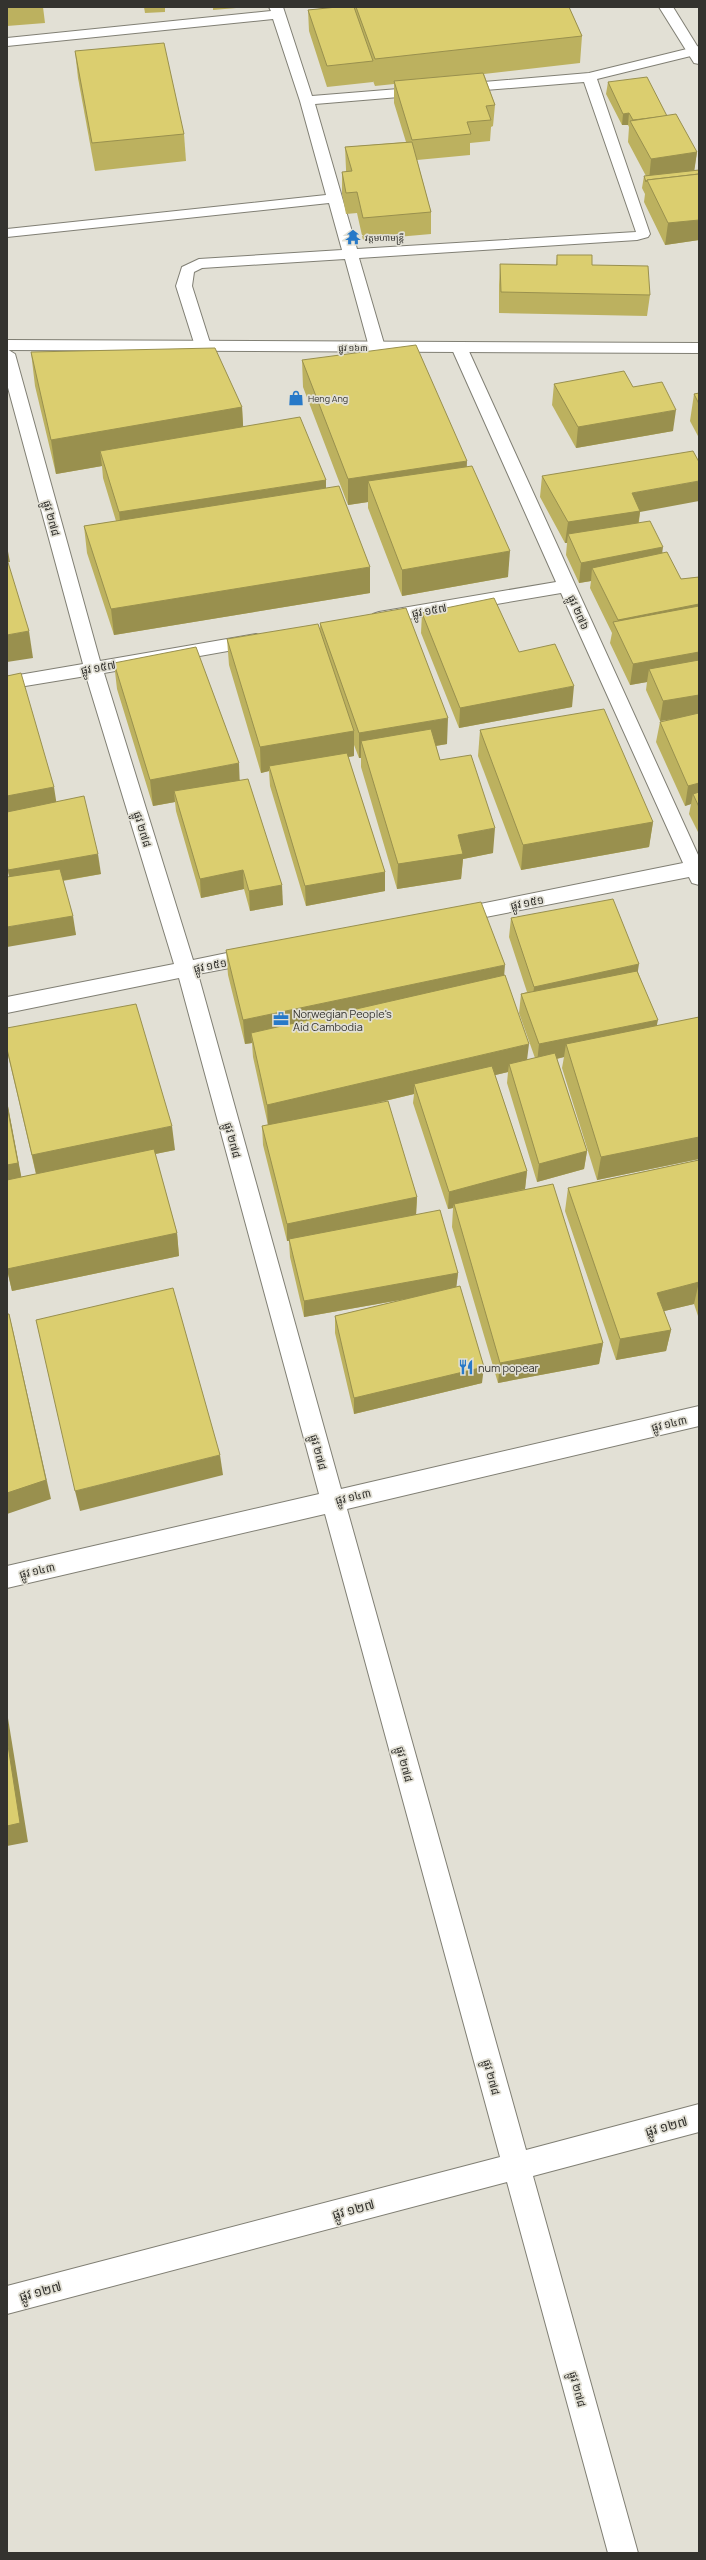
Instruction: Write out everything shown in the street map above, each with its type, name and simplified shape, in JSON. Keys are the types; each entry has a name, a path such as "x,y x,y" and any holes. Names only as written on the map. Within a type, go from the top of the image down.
{"street":[{"path":"666,7 697,54"},
{"name":"ផ្លូវ ១៦៣","path":"7,345 699,348"},
{"name":"ផ្លូវ ២៧៦","path":"459,347 697,873"},
{"name":"ផ្លូវ ២៧៨","path":"7,354 93,668 186,969 623,2553"},
{"name":"ផ្លូវ ១៥៧","path":"365,621 567,586"},
{"name":"ផ្លូវ ១៥៧","path":"7,683 272,637"},
{"name":"ផ្លូវ ១៥១","path":"437,920 697,873"},
{"name":"ផ្លូវ ១៥១","path":"7,1005 272,952"},
{"name":"ផ្លូវ ១៤៣","path":"7,1577 699,1416"},
{"name":"ផ្លូវ ១២៧","path":"7,2300 699,2118"}],"lane":[{"path":"7,42 277,11 307,101 377,347"},
{"path":"307,101 589,77 697,54"},
{"path":"203,346 184,286 187,270 199,264 351,253 637,236 643,234 643,230 589,77"},
{"path":"7,233 334,198"}],"building":[{"path":"354,7 373,61 327,66 308,10"},
{"path":"356,7 569,7 582,36 375,59"},
{"path":"164,43 184,134 92,143 75,51"},
{"path":"483,73 495,105 486,106 491,120 467,122 471,134 412,140 394,81"},
{"path":"647,77 667,116 633,120 629,113 623,114 608,82"},
{"path":"676,114 697,152 651,159 630,121"},
{"path":"412,142 431,212 363,218 357,192 346,193 342,172 352,171 345,147"},
{"path":"699,170 699,174 647,180 646,182 644,176"},
{"path":"699,174 699,220 668,223 647,180"},
{"path":"557,255 592,255 592,265 648,266 650,295 501,292 500,264 557,265"},
{"path":"416,345 467,461 348,479 302,360"},
{"path":"215,348 242,407 51,440 31,352"},
{"path":"624,371 633,387 662,382 676,410 578,427 554,384"},
{"path":"699,393 699,404 694,394"},
{"path":"300,417 326,480 119,512 100,451"},
{"path":"693,451 699,462 699,481 632,493 640,511 568,522 542,476"},
{"path":"472,466 510,551 402,570 368,481"},
{"path":"339,486 370,567 111,609 84,526"},
{"path":"650,521 663,547 581,563 568,534"},
{"path":"667,552 681,579 699,577 699,604 618,620 592,568"},
{"path":"7,559 29,631 7,635"},
{"path":"494,598 519,652 555,644 574,686 460,708 422,613"},
{"path":"699,606 699,652 633,664 613,622"},
{"path":"406,608 448,718 359,733 320,623"},
{"path":"318,624 354,731 260,747 227,639"},
{"path":"196,647 239,763 150,780 114,663"},
{"path":"699,660 699,695 663,701 649,669"},
{"path":"21,673 54,787 7,796 7,676"},
{"path":"604,709 653,822 523,845 480,730"},
{"path":"699,713 699,783 688,786 660,722"},
{"path":"431,729 440,760 471,755 495,828 458,835 463,854 398,864 361,741"},
{"path":"347,753 385,872 305,886 269,766"},
{"path":"248,779 282,885 249,891 243,870 200,879 174,791"},
{"path":"699,792 699,807 693,794"},
{"path":"84,796 98,854 8,870 7,812"},
{"path":"60,869 73,916 7,927 7,877"},
{"path":"613,899 639,964 534,987 511,918"},
{"path":"481,902 505,965 243,1020 226,950"},
{"path":"637,971 658,1020 539,1044 521,994"},
{"path":"505,975 529,1044 267,1105 251,1033"},
{"path":"136,1004 172,1126 32,1155 7,1049 7,1028"},
{"path":"699,1017 699,1137 601,1157 566,1044"},
{"path":"555,1053 587,1151 539,1164 509,1064"},
{"path":"492,1066 527,1171 449,1192 414,1084"},
{"path":"388,1101 417,1197 287,1224 262,1126"},
{"path":"7,1106 18,1163 7,1165"},
{"path":"154,1149 177,1233 7,1269 7,1180"},
{"path":"699,1160 699,1282 657,1293 671,1330 620,1339 568,1188"},
{"path":"553,1184 603,1343 500,1363 454,1204"},
{"path":"440,1210 458,1273 304,1301 289,1239"},
{"path":"460,1286 484,1367 354,1398 335,1316"},
{"path":"173,1288 220,1455 75,1491 36,1320"},
{"path":"7,1314 9,1314 46,1480 7,1493"},
{"path":"7,1739 20,1823 7,1826"}],"place":[{"name":"វត្តមហាមន្រ្តី","path":"353,237"},
{"name":"Heng Ang","path":"296,398"},
{"name":"Norwegian People's Aid Cambodia","path":"281,1019"},
{"name":"num popear","path":"466,1367"}]}
